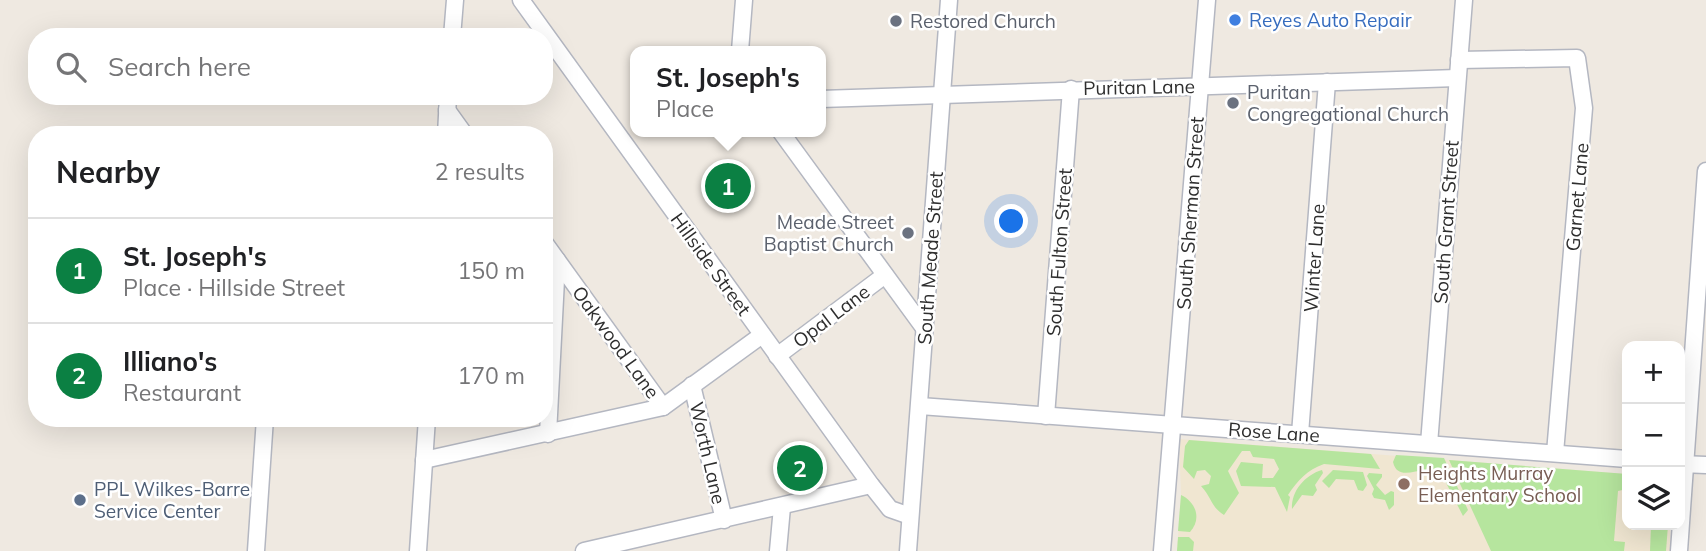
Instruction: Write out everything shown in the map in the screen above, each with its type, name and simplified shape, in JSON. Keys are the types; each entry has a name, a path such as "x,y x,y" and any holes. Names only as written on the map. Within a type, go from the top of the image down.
{"street":[{"path":"452,28 454,0"},
{"name":"Hillside Street","path":"521,0 541,28"},
{"path":"740,46 744,0"},
{"name":"South Meade Street","path":"908,551 949,0"},
{"name":"South Sherman Street","path":"1162,551 1208,0"},
{"name":"South Grant Street","path":"1429,444 1464,0"},
{"name":"Hillside Street","path":"553,44 871,485 890,509 910,516"},
{"name":"Garnet Lane","path":"1458,61 1577,58 1584,108 1556,453"},
{"name":"Puritan Lane","path":"826,99 1457,78"},
{"name":"Winter Lane","path":"1300,434 1327,82"},
{"name":"South Fulton Street","path":"1046,416 1071,89"},
{"path":"447,126 448,105"},
{"path":"449,105 460,126"},
{"path":"785,137 924,328"},
{"path":"1685,427 1706,170"},
{"name":"Oakwood Lane","path":"553,254 663,407"},
{"path":"553,337 557,260"},
{"name":"Opal Lane","path":"777,356 885,275"},
{"path":"424,460 663,407 762,335"},
{"name":"Worth Lane","path":"692,385 724,520"},
{"name":"Rose Lane","path":"920,405 1622,459"},
{"path":"256,551 264,427"},
{"path":"418,551 426,427"},
{"path":"548,427 548,434"},
{"path":"1685,464 1706,465"},
{"path":"1679,551 1682,467"},
{"path":"583,551 871,485"},
{"path":"778,551 782,507"},
{"path":"660,551 662,534"}],"shaded area":[{"name":"Heights Murray Elementary School","path":"1179,439 1622,474 1622,530 1670,530 1670,551 1177,551 1181,495"}],"green space":[{"path":"1189,440 1371,454 1380,469 1324,464 1318,466 1303,476 1288,495 1290,497 1287,512 1275,487 1241,486 1236,471 1241,462 1263,464 1262,478 1273,478 1279,469 1274,459 1253,457 1250,451 1242,451 1228,471 1239,493 1224,515 1216,509 1201,486 1209,484 1211,476 1205,470 1197,471 1194,479 1183,467 1185,446"},
{"path":"1396,455 1444,458 1468,510 1463,516 1441,473 1432,472 1432,466 1427,466 1426,470 1398,471 1393,462"},
{"path":"1449,460 1622,474 1614,541 1625,542 1624,551 1491,551"},
{"path":"1322,470 1313,496 1302,495 1292,509 1294,496 1300,485"},
{"path":"1333,470 1363,472 1367,485 1363,491 1358,490 1354,480 1336,479 1329,488 1322,481"},
{"path":"1369,473 1382,474 1376,485 1385,495 1394,492 1394,505 1389,510 1385,500 1374,498 1374,489 1367,476"},
{"path":"1181,495 1196,511 1196,522 1190,532 1178,531"},
{"path":"1651,530 1668,530 1666,551 1650,551"},
{"path":"1178,537 1189,537 1194,542 1193,551 1177,551"}],"place":[{"name":"Reyes Auto Repair","path":"1235,20"},
{"name":"Restored Church","path":"896,21"},
{"name":"Puritan Congregational Church","path":"1233,103"},
{"name":"St. Joseph's","path":"728,186"},
{"name":"Meade Street Baptist Church","path":"908,233"},
{"name":"Illiano's","path":"800,468"},
{"name":"Heights Murray Elementary School","path":"1404,484"},
{"name":"PPL Wilkes-Barre Service Center","path":"80,500"}]}
